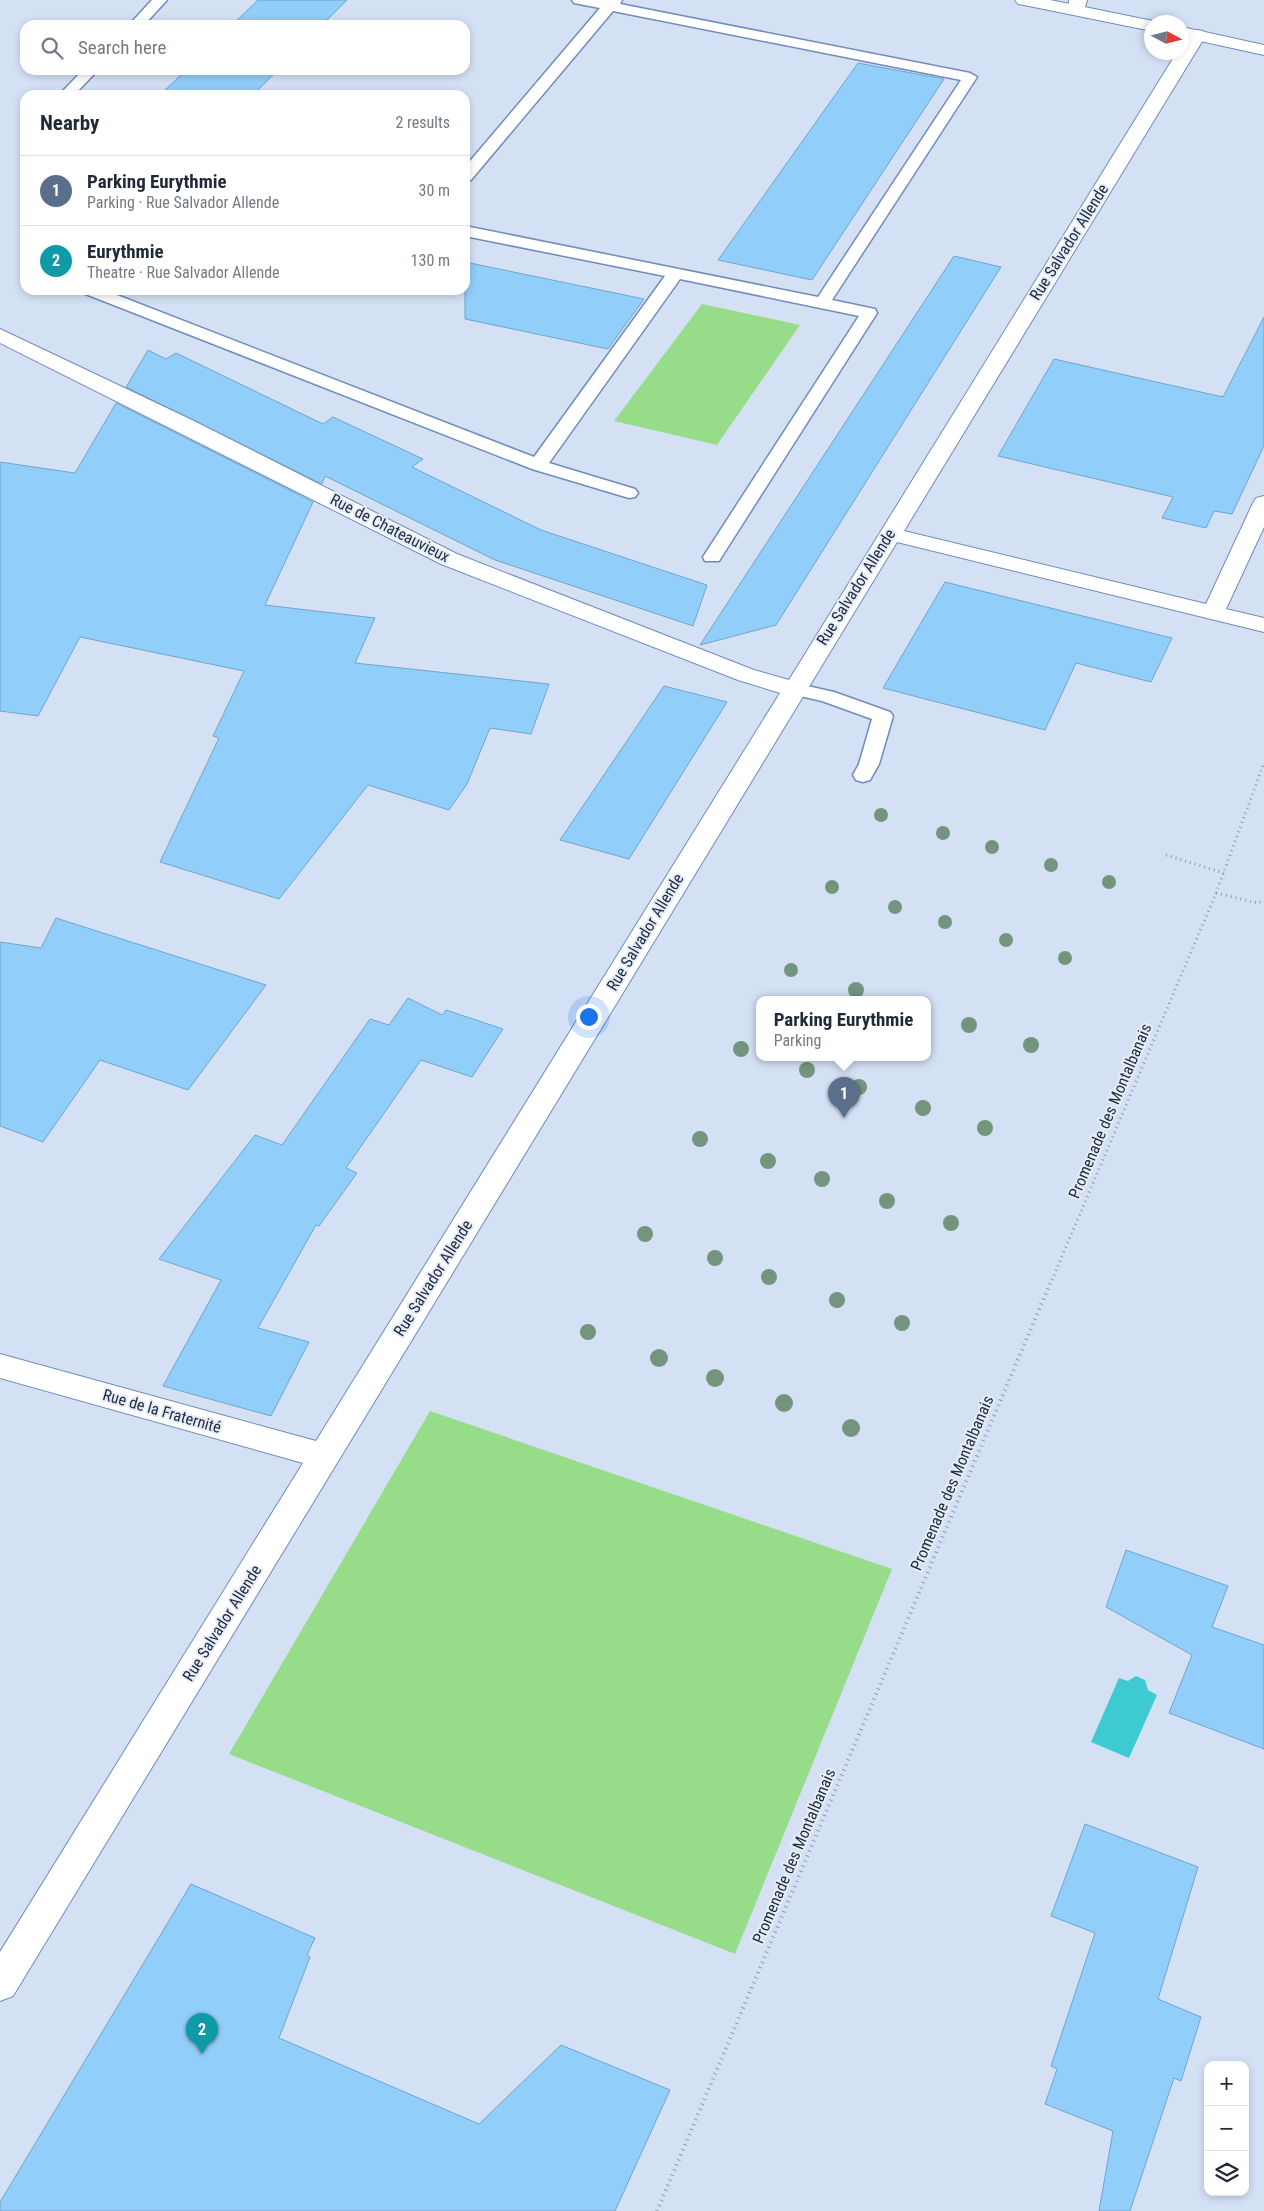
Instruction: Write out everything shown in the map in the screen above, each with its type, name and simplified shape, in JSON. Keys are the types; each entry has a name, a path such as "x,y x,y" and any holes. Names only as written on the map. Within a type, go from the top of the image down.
{"street":[{"path":"1024,0 1078,5 1144,24"},
{"path":"1189,34 1264,50"},
{"name":"Rue Salvador Allende","path":"0,1984 890,534 1173,60"},
{"name":"Rue de Chateauvieux","path":"0,335 193,429 449,559 746,675 794,689"},
{"path":"1213,613 1264,503"},
{"path":"890,534 1264,625"},
{"name":"Rue de la Fraternité","path":"0,1366 324,1456"}],"lane":[{"path":"141,20 160,0"},
{"path":"579,0 612,3 970,77 822,303"},
{"path":"470,171 612,3"},
{"path":"71,90 86,75"},
{"path":"470,231 869,313 712,557"},
{"path":"538,465 675,274"},
{"path":"102,295 538,465 629,493"},
{"path":"794,689 828,696 883,716 869,764 863,775"}],"path":[{"name":"Promenade des Montalbanais","path":"657,2211 1216,893 1264,763"},
{"path":"1166,855 1224,872"},
{"path":"1216,893 1258,903 1264,901"}],"green space":[{"path":"702,304 800,325 717,445 614,421"},
{"path":"430,1411 892,1569 735,1954 229,1754"}],"water":[{"path":"1136,1676 1145,1680 1148,1690 1157,1695 1129,1758 1091,1742 1119,1678 1128,1681"}],"building":[{"path":"258,0 347,0 327,20 237,20"},
{"path":"858,63 944,79 812,280 718,260"},
{"path":"181,75 273,75 258,90 165,90"},
{"path":"954,256 1001,267 776,625 700,645"},
{"path":"470,263 644,299 608,349 465,319 465,295 470,295"},
{"path":"1264,317 1264,446 1232,514 1214,511 1206,528 1162,518 1173,497 998,456 1054,359 1223,397"},
{"path":"148,350 166,359 176,353 323,424 333,417 423,459 412,467 541,530 707,585 693,626 495,560 325,476 322,484 126,387"},
{"path":"116,403 313,502 265,605 375,618 355,663 549,684 531,734 490,728 467,784 449,810 368,785 279,899 160,862 219,738 213,736 244,671 80,637 38,716 0,711 0,462 75,473"},
{"path":"945,582 1172,638 1151,682 1076,663 1045,730 883,688"},
{"path":"664,686 727,702 629,859 560,840"},
{"path":"56,918 266,985 188,1090 100,1060 43,1142 0,1126 0,942 41,948"},
{"path":"408,998 442,1015 446,1010 503,1029 472,1077 421,1060 346,1168 357,1173 319,1226 316,1225 258,1328 309,1342 271,1416 163,1386 221,1280 159,1259 255,1135 282,1145 370,1019 389,1025"},
{"path":"1126,1550 1228,1586 1212,1627 1264,1645 1264,1749 1169,1713 1192,1655 1106,1607"},
{"path":"1085,1824 1198,1867 1158,1999 1201,2017 1181,2081 1174,2078 1130,2211 1099,2211 1113,2131 1045,2104 1057,2069 1051,2066 1095,1933 1051,1916"},
{"path":"191,1884 315,1938 307,1955 310,1957 279,2038 479,2124 561,2045 670,2090 615,2211 0,2211 0,2202"}],"place":[{"name":"Parking Eurythmie","path":"844,1118"},
{"name":"Eurythmie","path":"202,2054"}]}
